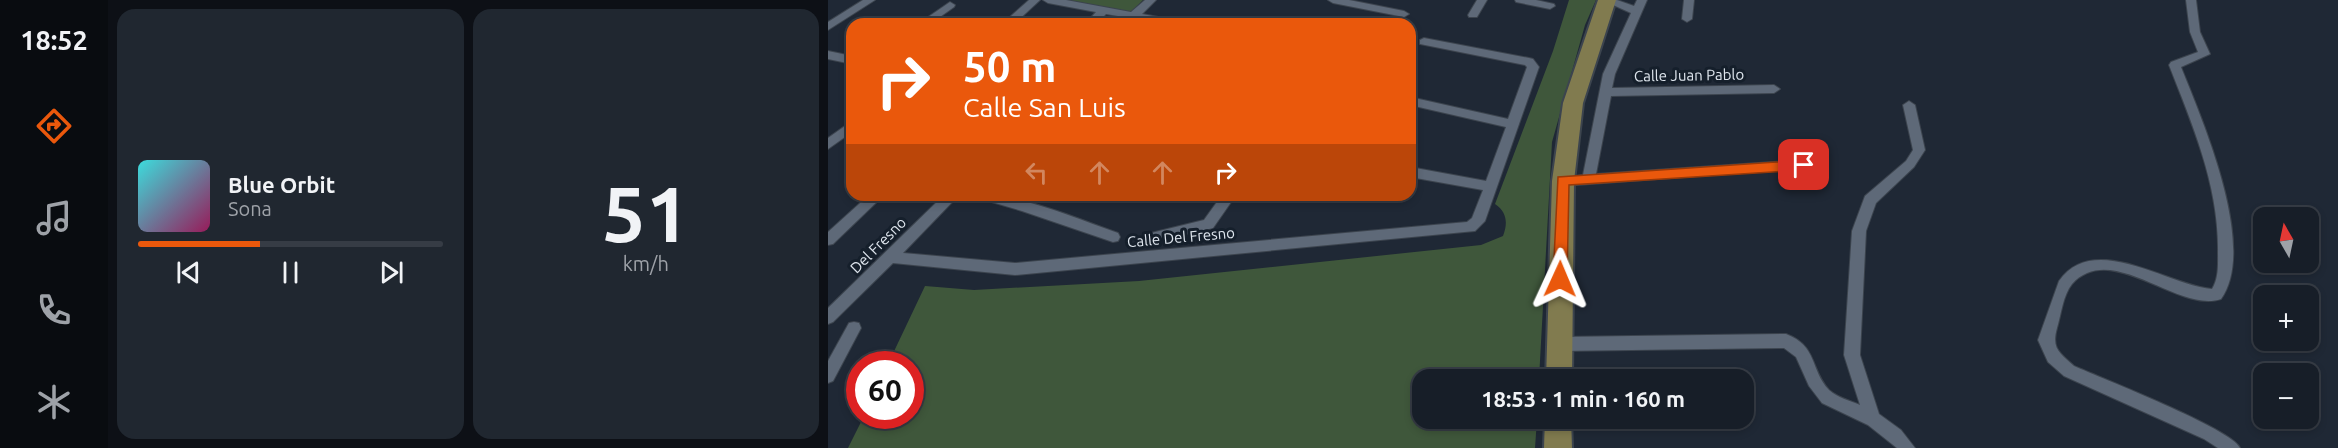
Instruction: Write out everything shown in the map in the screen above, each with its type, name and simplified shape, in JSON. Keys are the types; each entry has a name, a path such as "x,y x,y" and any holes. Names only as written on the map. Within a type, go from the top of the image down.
{"main road":[{"path":"1559,369 1563,181 1573,103 1607,0"},
{"path":"1558,429 1558,448"}],"street":[{"path":"828,27 870,0"},
{"path":"1014,18 1035,0"},
{"path":"1048,0 1149,18"},
{"path":"1130,18 1151,0"},
{"path":"1333,0 1404,14"},
{"path":"1473,15 1482,0"},
{"path":"1520,0 1550,6"},
{"path":"1589,179 1609,74 1639,5 1607,0"},
{"path":"1687,19 1689,0"},
{"path":"2191,0 2195,32 2204,54 2175,65 2208,145 2222,195 2227,237 2224,285 2216,295 2190,292 2126,267 2097,266 2075,273 2066,281 2046,340 2053,357 2069,371 2210,434 2232,448"},
{"path":"932,18 950,5"},
{"path":"1096,18 1104,10"},
{"path":"1416,173 1489,186 1533,67 1532,64 1424,42"},
{"path":"828,55 846,59"},
{"path":"1584,70 1609,74"},
{"name":"Calle Juan Pablo","path":"1605,92 1774,89"},
{"path":"1416,102 1513,124"},
{"path":"1872,419 1852,355 1859,231 1870,200 1910,164 1919,150 1909,105"},
{"path":"828,145 846,130"},
{"path":"1563,181 1804,165"},
{"name":"Calle Del Fresno","path":"890,257 1015,269 1475,225 1489,186"},
{"path":"828,240 870,201"},
{"name":"Del Fresno","path":"828,318 945,201"},
{"path":"1004,201 1047,213 1113,237"},
{"path":"1152,238 1208,224 1225,201"},
{"path":"828,376 854,328"},
{"path":"1559,344 1786,341 1798,345 1804,352 1817,386 1824,396 1872,419 1890,431 1907,448"}],"green space":[{"path":"1066,0 1143,0 1130,13"},
{"path":"1569,0 1596,0 1585,25 1552,142 1540,369 1412,369 1412,429 1536,429 1535,448 848,448 858,429 924,429 924,351 894,351 925,286 974,290 1139,281 1481,245 1503,236 1506,227 1505,218 1495,204 1553,51"}],"route":[{"path":"1560,279 1563,181 1804,165"}]}
